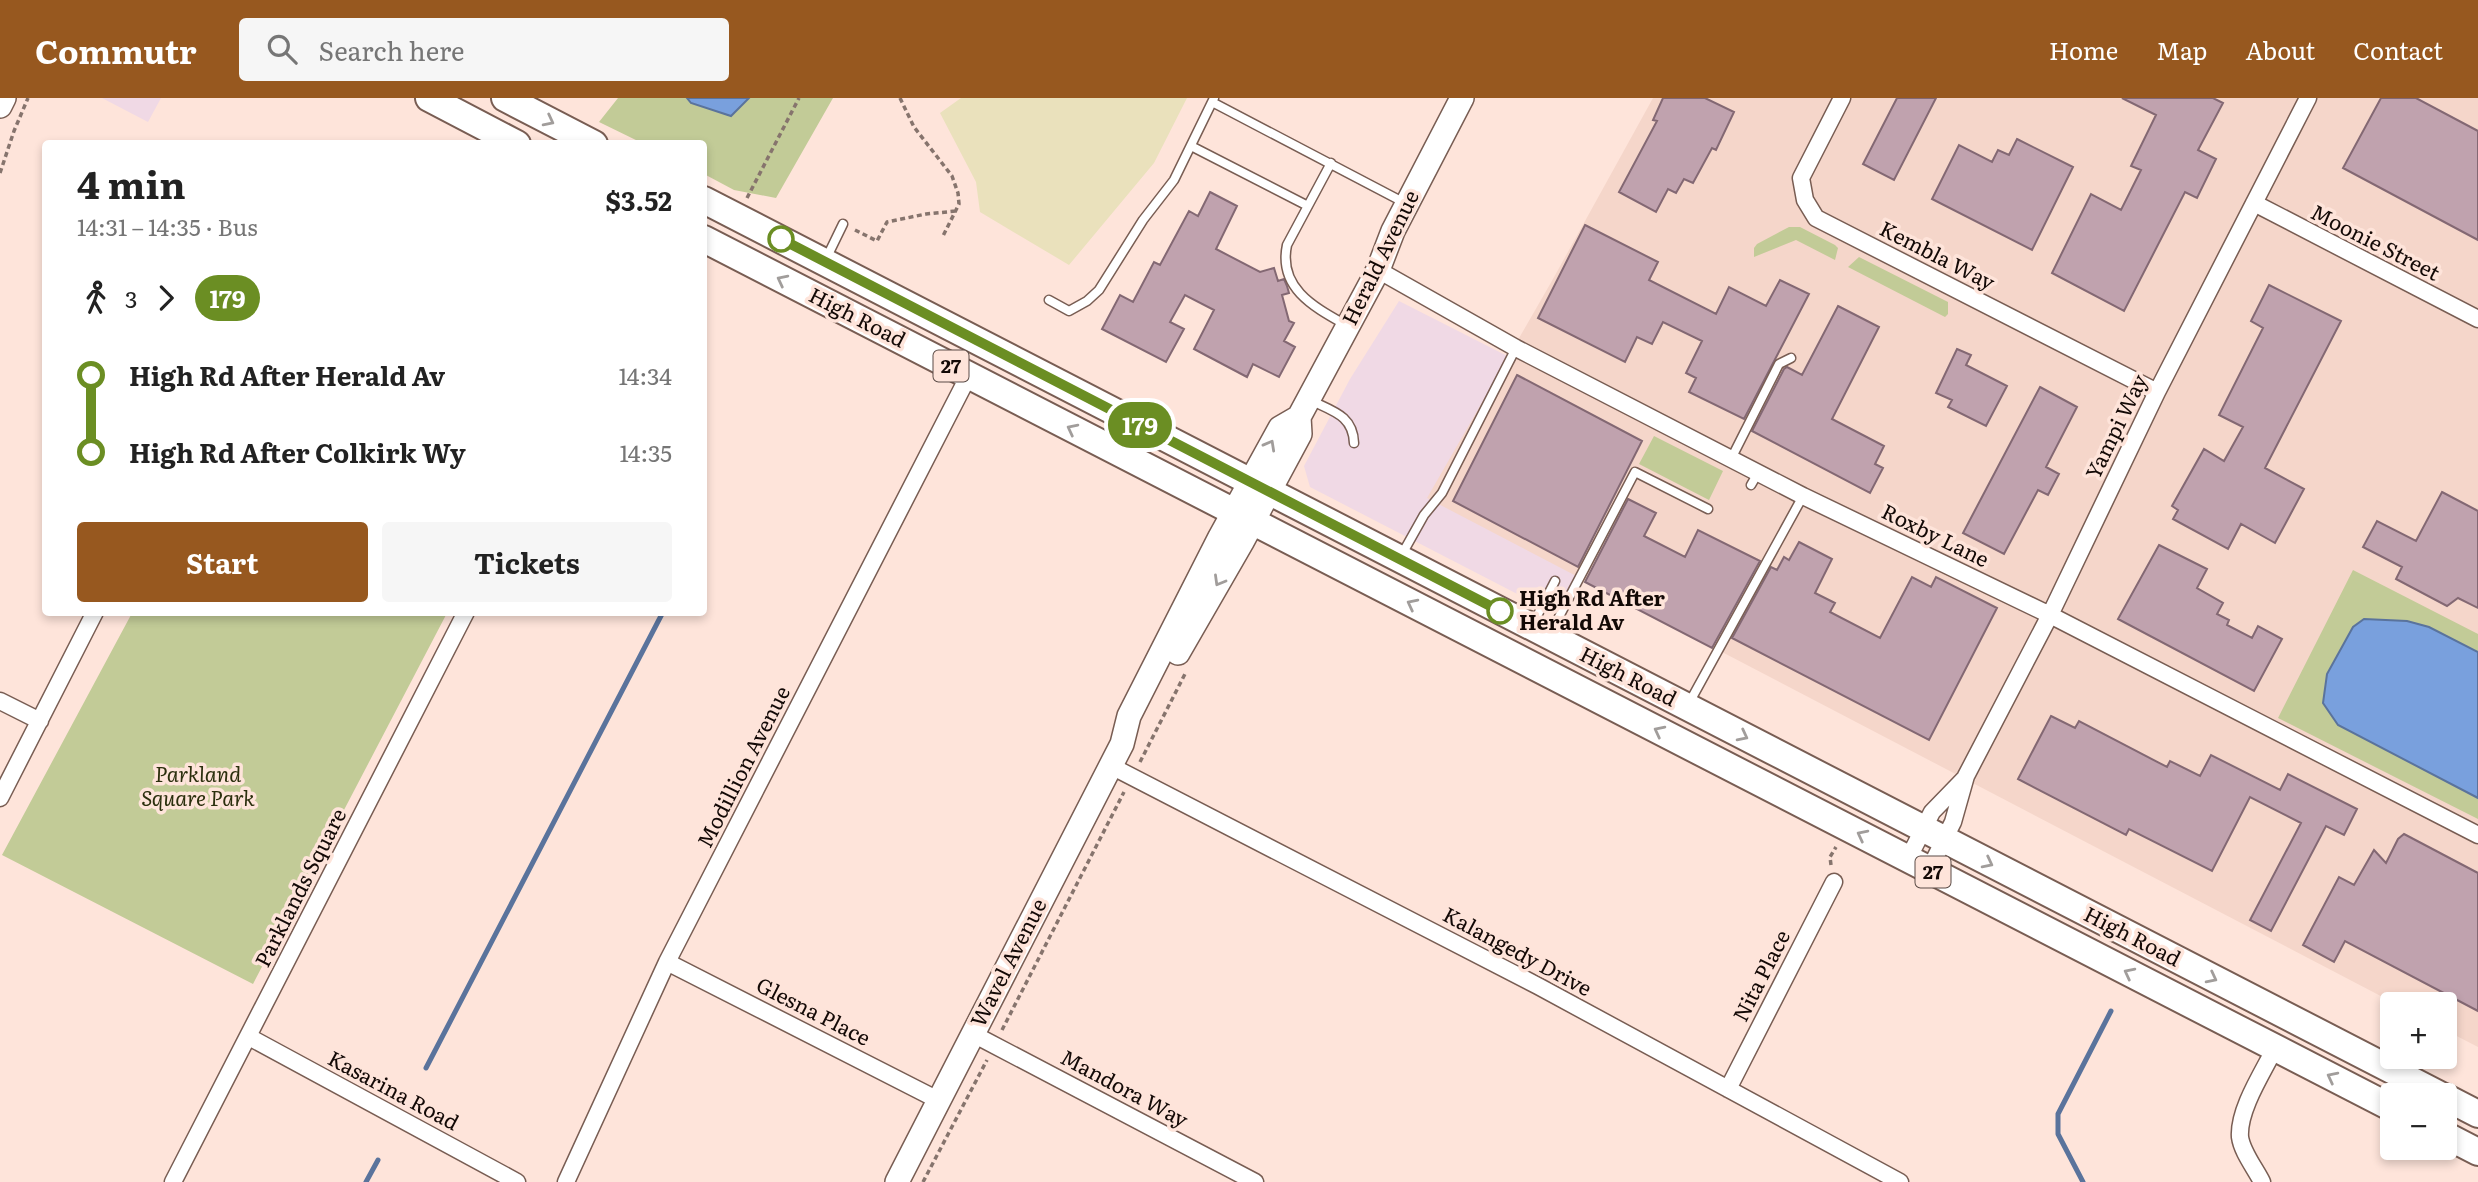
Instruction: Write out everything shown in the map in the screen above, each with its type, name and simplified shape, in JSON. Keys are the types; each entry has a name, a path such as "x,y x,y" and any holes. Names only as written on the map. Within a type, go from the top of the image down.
{"main road":[{"path":"429,98 509,140"},
{"path":"505,98 586,140"},
{"name":"High Road","path":"707,202 2418,1083"},
{"name":"High Road","path":"707,241 2380,1102"},
{"name":"High Road","path":"2457,1103 2478,1114"},
{"path":"2457,1141 2478,1152"}],"street":[{"path":"0,106 4,98"},
{"name":"Herald Avenue","path":"1243,517 1259,487 1280,428 1303,408 1378,270 1407,204 1462,98"},
{"name":"Kembla Way","path":"1842,98 1801,178 1805,200 1816,218 2157,392"},
{"name":"Yampi Way","path":"1918,864 1934,834 1953,822 1966,776 2050,615 2157,392 2308,98"},
{"name":"Moonie Street","path":"2253,204 2478,319"},
{"name":"Roxby Lane","path":"1378,270 1516,348 1731,459 1754,479 1803,496 2050,615 2478,835"},
{"name":"Modillion Avenue","path":"566,1182 667,962 969,375"},
{"name":"Wavel Avenue","path":"897,1182 1122,744 1141,725 1193,626 1243,517"},
{"path":"0,798 93,616"},
{"name":"Parklands Square","path":"173,1182 464,616"},
{"path":"0,701 40,721"},
{"name":"Kalangedy Drive","path":"1111,766 1525,979 1900,1182"},
{"name":"Yampi Way","path":"1918,864 1934,834 1932,812 1966,776"},
{"name":"Nita Place","path":"1728,1089 1834,882"},
{"name":"Glesna Place","path":"667,962 938,1100"},
{"name":"Mandora Way","path":"973,1034 1255,1182"},
{"name":"Kasarina Road","path":"249,1037 517,1182"},
{"path":"2262,1182 2240,1136 2247,1105 2275,1048"}],"lane":[{"path":"1049,300 1069,311 1100,290 1143,220 1174,180 1213,100 1407,204"},
{"path":"1191,146 1308,206"},
{"path":"1331,163 1287,245 1284,258 1294,289 1311,305 1348,326"},
{"path":"825,261 843,224"},
{"path":"1400,559 1424,515 1442,493 1516,348"},
{"path":"1731,459 1779,364 1791,358"},
{"path":"1303,408 1348,421 1353,431 1354,443"},
{"path":"1540,632 1635,472 1708,509"},
{"path":"1687,707 1803,496"},
{"path":"1540,632 1555,581"}],"path":[{"path":"0,173 28,98"},
{"path":"747,198 799,98"},
{"path":"900,98 914,127 952,176 958,193 959,204 942,238"},
{"path":"843,224 877,241 887,222 956,211"},
{"path":"1001,1031 1124,792"},
{"path":"1834,882 1830,857 1837,845 1847,850"},
{"path":"923,1182 987,1059"}],"shaded area":[{"path":"102,98 161,98 148,122"},
{"path":"1653,98 2478,98 2478,1047 2457,1036 2457,992 2380,992 2380,996 1427,498"},
{"path":"1399,301 1653,430 1558,615 1310,487 1304,466 1350,379"}],"green space":[{"path":"618,98 833,98 776,198 734,190 707,176 707,140 636,140 599,122"},
{"path":"1789,227 1800,227 1835,245 1838,248 1835,260 1796,240 1754,257 1757,244"},
{"path":"1859,257 1948,302 1948,314 1945,317 1848,267"},
{"path":"1654,436 1723,471 1709,500 1639,464"},
{"path":"2353,570 2478,634 2478,819 2278,718"},
{"name":"Parkland Square Park","path":"130,616 445,616 253,984 2,855"}],"sand":[{"path":"961,98 1187,98 1154,163 1069,265 980,212 976,182 940,113"}],"water":[{"path":"687,98 749,98 731,116 691,103"},
{"path":"2364,619 2407,621 2429,627 2478,652 2478,798 2338,725 2323,703 2327,674 2353,627"}],"building":[{"path":"1663,98 1705,98 1734,112 1716,150 1712,148 1693,183 1684,179 1676,193 1668,189 1656,212 1619,192 1657,121 1653,120"},
{"path":"1897,98 1936,98 1894,180 1863,164"},
{"path":"2122,98 2213,98 2223,103 2198,150 2216,159 2197,198 2185,192 2124,311 2052,273 2091,194 2121,210 2141,170 2131,166 2156,115"},
{"path":"2381,98 2416,98 2478,131 2478,240 2343,168"},
{"path":"2017,139 2073,167 2032,250 1932,199 1959,145 1992,162 1998,150 2009,155"},
{"path":"1210,192 1237,206 1216,249 1260,272 1274,268 1278,281 1284,279 1287,286 1289,293 1282,295 1289,321 1294,323 1284,341 1295,347 1279,377 1253,364 1247,377 1194,349 1214,310 1185,295 1170,322 1184,329 1166,362 1102,329 1120,295 1133,302 1154,262 1160,265 1189,211 1198,216"},
{"path":"1585,225 1658,262 1649,280 1716,314 1729,287 1766,306 1780,280 1809,294 1744,419 1689,392 1696,378 1686,373 1702,341 1663,322 1652,344 1637,337 1625,362 1538,318"},
{"path":"2269,285 2341,321 2265,468 2304,489 2275,543 2241,524 2228,549 2173,519 2178,510 2172,506 2204,449 2224,461 2243,427 2219,415 2263,328 2251,321"},
{"path":"1838,306 1879,327 1832,419 1884,446 1875,464 1883,468 1870,493 1752,431 1784,369 1787,367 1802,375"},
{"path":"1957,349 1971,355 1966,365 2007,386 1986,426 1948,407 1952,400 1936,393"},
{"path":"1517,375 1642,441 1578,567 1453,501"},
{"path":"2040,387 2077,407 2046,467 2059,474 2048,495 2038,490 2004,554 1963,533"},
{"path":"2442,492 2478,511 2478,608 2458,598 2447,606 2396,579 2402,567 2363,547 2377,521 2416,541"},
{"path":"1628,499 1656,513 1644,536 1685,557 1698,530 1760,561 1712,648 1585,582"},
{"path":"1799,542 1832,559 1815,593 1835,603 1830,612 1880,638 1912,577 1931,587 1936,577 1997,608 1929,740 1732,638 1771,567 1777,570 1784,557 1789,560"},
{"path":"2159,545 2207,569 2197,588 2223,603 2217,614 2229,620 2227,625 2252,638 2258,626 2282,639 2254,691 2118,619"},
{"path":"2051,716 2075,728 2079,721 2167,767 2170,761 2200,776 2211,755 2280,790 2288,774 2357,809 2344,835 2326,826 2271,931 2250,920 2301,823 2250,797 2212,871 2129,829 2126,835 2018,779"},
{"path":"2404,834 2478,873 2478,1011 2457,1000 2457,992 2442,992 2345,941 2334,962 2303,945 2339,877 2354,885 2374,850 2386,863 2398,839"}],"waterway":[{"path":"426,1068 661,616"},
{"path":"2083,1182 2058,1134 2058,1114 2111,1011"},
{"path":"366,1182 378,1160"}],"bus line":[{"name":"179","path":"781,239 1500,611"}],"place":[{"name":"High Rd After Herald Av","path":"1500,611"}]}
